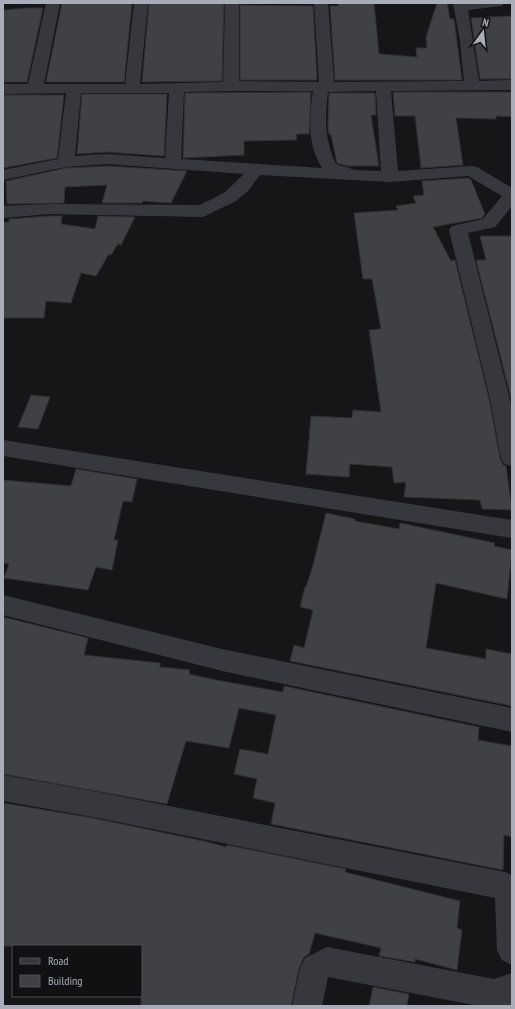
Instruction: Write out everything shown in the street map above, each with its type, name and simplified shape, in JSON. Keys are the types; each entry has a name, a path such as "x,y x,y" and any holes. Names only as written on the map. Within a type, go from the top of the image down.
{"street":[{"path":"35,89 53,3"},
{"path":"132,87 141,3"},
{"path":"231,86 232,3"},
{"path":"321,3 324,87 317,134 318,143 329,167 344,172 390,177"},
{"path":"472,86 461,5 497,3"},
{"path":"3,89 132,87 177,88 231,86 324,87 512,85"},
{"path":"383,86 390,177"},
{"path":"173,163 177,88"},
{"path":"66,162 74,89"},
{"path":"3,175 66,162 107,159 256,170 390,177 470,171 512,195 489,223 458,230 500,399 512,458"},
{"path":"3,212 48,209 203,211 230,197 242,187 256,170"},
{"path":"3,448 512,529"},
{"path":"3,605 222,660 512,720"},
{"path":"3,788 93,804 505,886 509,892 512,950"},
{"path":"307,1006 315,968 327,962 494,994 509,992 512,988"}],"building":[{"path":"62,3 132,3 124,82 46,82"},
{"path":"149,3 224,3 222,81 142,82"},
{"path":"338,3 374,3 379,54 417,57 416,48 427,48 426,37 437,3 447,3 450,19 454,19 462,80 335,80 330,6 338,6"},
{"path":"240,5 313,6 317,80 240,80"},
{"path":"43,8 27,82 3,82 3,10"},
{"path":"512,16 512,79 480,79 471,18"},
{"path":"311,92 309,134 296,134 297,140 244,141 244,155 183,158 185,93"},
{"path":"393,92 512,92 512,117 496,116 496,119 456,118 463,165 421,168 415,116 395,116"},
{"path":"329,93 375,93 376,115 371,115 379,166 347,166 337,163 328,128"},
{"path":"82,94 167,94 164,156 107,152 77,154"},
{"path":"3,95 64,95 57,158 3,168"},
{"path":"107,166 187,171 171,203 143,201 142,203 102,203 107,185 65,187 64,203 7,204 6,181 66,168"},
{"path":"468,178 471,180 485,214 482,218 433,227 451,261 455,260 489,399 500,458 503,465 506,466 512,510 482,509 480,500 404,497 406,482 394,483 392,467 350,464 349,477 306,474 311,416 352,418 353,410 381,412 369,330 381,329 372,279 363,279 354,213 398,210 396,206 416,203 413,196 424,195 422,181"},
{"path":"62,216 61,224 95,229 98,216 135,217 121,245 118,244 111,255 109,254 96,276 81,273 71,303 46,301 44,318 3,318 3,222 9,222 9,219"},
{"path":"480,236 512,236 512,402 476,260 486,260"},
{"path":"31,395 50,397 38,429 18,427"},
{"path":"76,469 137,479 132,502 123,501 114,540 118,540 112,570 96,567 88,590 4,578 9,564 3,563 3,480 71,486"},
{"path":"326,513 355,519 355,521 399,529 400,523 495,543 494,546 512,550 507,599 436,583 426,648 486,659 486,649 512,654 512,706 290,661 294,645 304,648 313,610 300,607 305,587 312,569"},
{"path":"3,617 88,638 84,655 160,663 160,667 190,670 189,674 216,680 283,692 284,686 479,727 478,740 512,746 512,837 504,835 503,870 271,824 275,803 253,798 257,779 234,774 240,749 268,754 276,715 239,708 229,748 186,741 167,804 3,774"},
{"path":"3,803 93,818 226,847 227,845 346,869 345,872 460,901 457,928 462,930 457,970 415,959 415,962 379,956 381,948 315,933 309,954 304,957 299,968 291,1006 141,1006 142,945 3,946"},
{"path":"373,987 409,994 407,1006 369,1006"}]}
